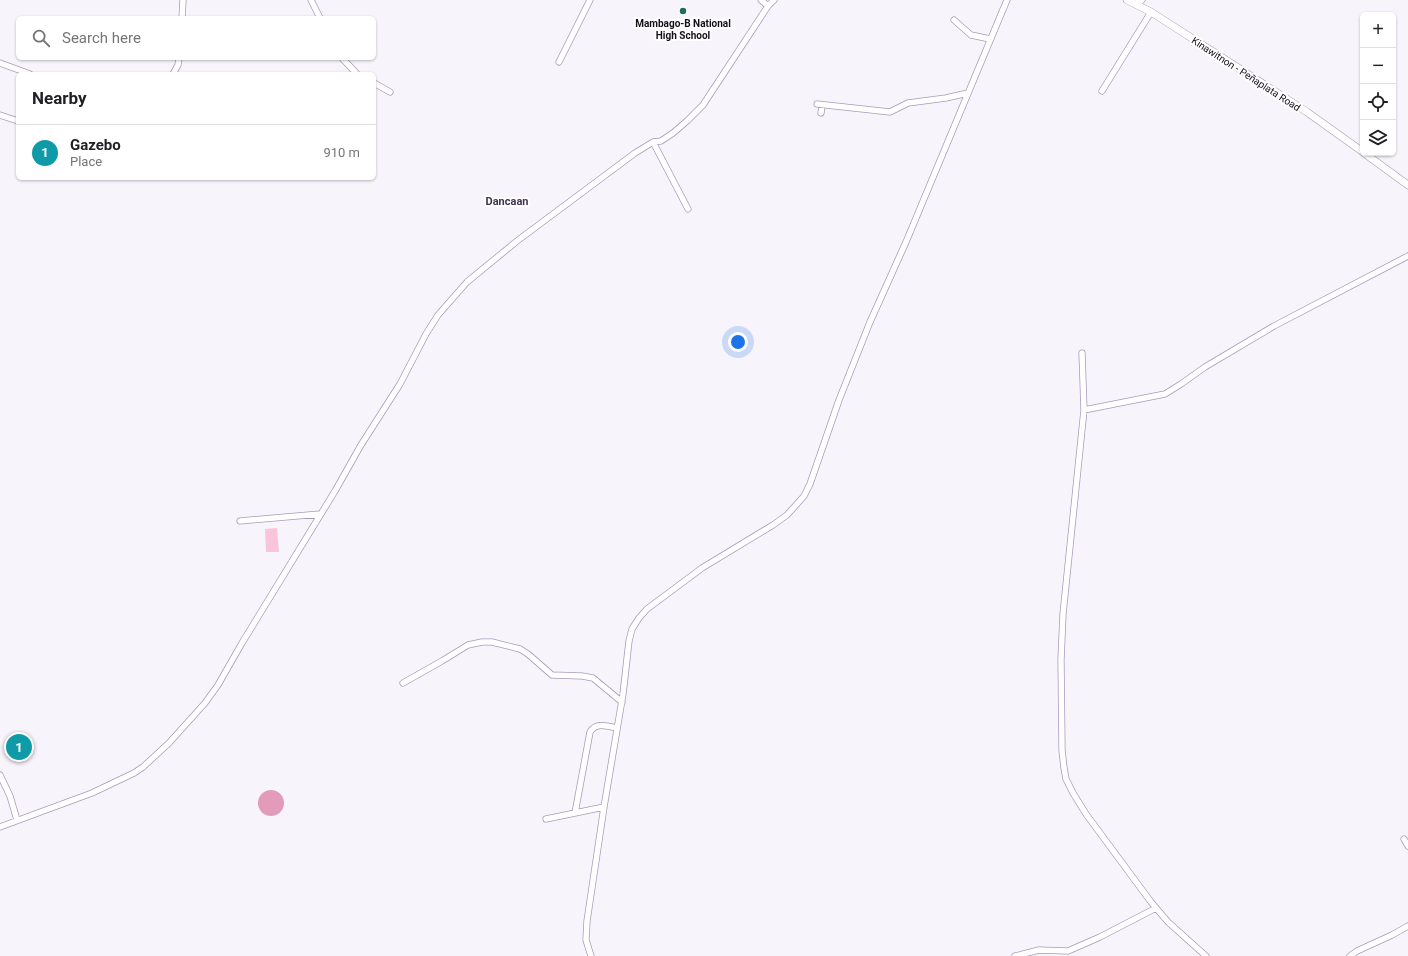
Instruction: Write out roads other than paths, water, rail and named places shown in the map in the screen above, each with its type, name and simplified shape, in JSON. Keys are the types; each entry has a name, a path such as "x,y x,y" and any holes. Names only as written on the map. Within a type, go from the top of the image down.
{"street":[{"path":"182,16 183,0"},
{"path":"311,0 319,16"},
{"path":"559,62 590,0"},
{"path":"761,0 768,6"},
{"path":"0,827 92,793 134,773 143,767 169,743 213,693 335,491 361,445 400,384 426,334 450,301 467,282 517,241 613,168 653,142 661,141 687,121 703,104 768,6 774,0"},
{"path":"591,956 586,940 587,921 604,807 622,702 629,641 632,629 647,609 702,568 787,515 804,496 810,484 839,400 870,322 906,242 1007,0"},
{"name":"Kinawitnon - Peñaplata Road","path":"1127,0 1151,12 1307,112 1360,150"},
{"path":"1136,4 1142,0"},
{"path":"1102,91 1151,12"},
{"path":"954,20 971,35 990,39"},
{"path":"174,72 179,60"},
{"path":"344,60 355,72"},
{"path":"0,63 25,72"},
{"path":"376,84 390,92"},
{"path":"821,113 819,105 890,112 908,103 946,98 968,92"},
{"path":"0,115 16,120"},
{"path":"653,142 688,209"},
{"name":"Kinawitnon - Peñaplata Road","path":"1368,156 1408,185"},
{"path":"1084,410 1165,394 1204,367 1256,337 1408,256"},
{"path":"1082,353 1084,410 1063,614 1061,660 1064,768 1066,779 1086,814 1156,908 1206,956"},
{"path":"240,521 320,514"},
{"path":"403,683 468,645 482,642 492,642 520,649 552,675 593,678 622,702"},
{"path":"575,813 590,732 596,726 603,725 617,728"},
{"path":"0,775 10,796 17,820"},
{"path":"546,819 604,807"},
{"path":"1404,839 1408,846"},
{"path":"1015,956 1038,950 1068,951 1156,908"},
{"path":"1350,956 1356,951 1408,926"}],"place":[{"name":"Mambago-B National High School","path":"683,11"},
{"name":"Gazebo","path":"19,747"}],"district":[{"name":"Dancaan","path":"507,201"}]}
